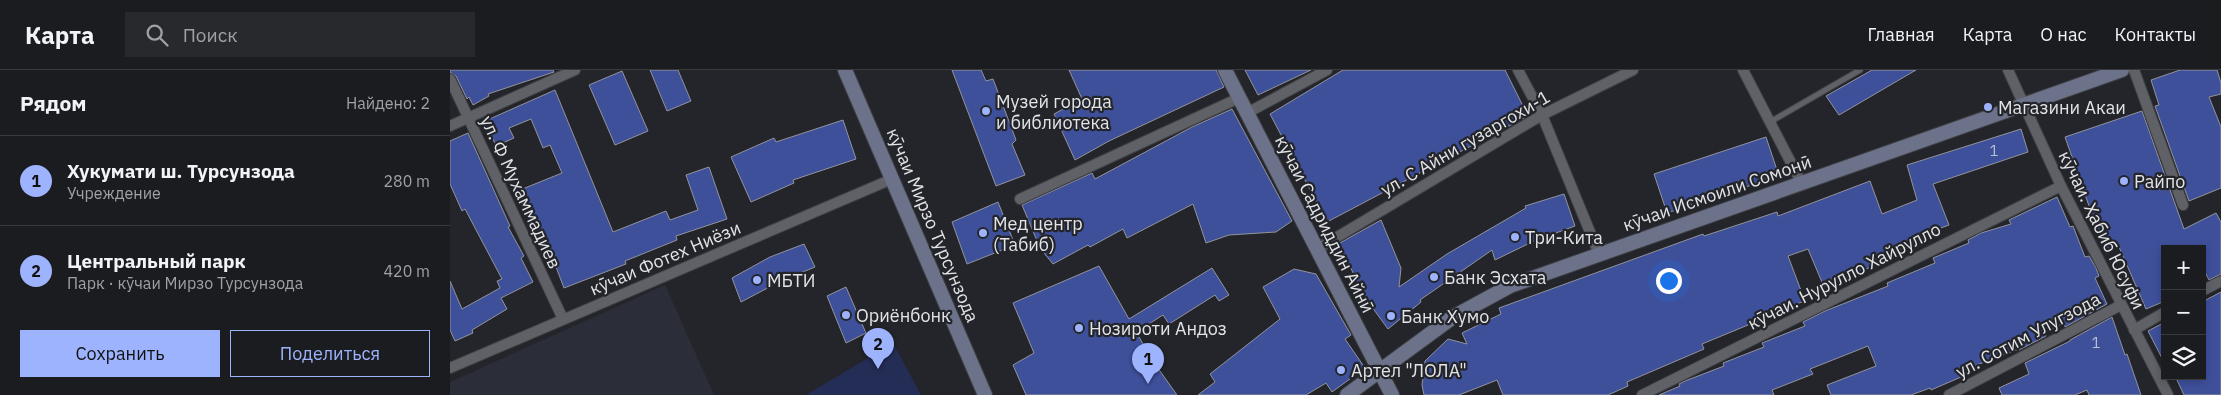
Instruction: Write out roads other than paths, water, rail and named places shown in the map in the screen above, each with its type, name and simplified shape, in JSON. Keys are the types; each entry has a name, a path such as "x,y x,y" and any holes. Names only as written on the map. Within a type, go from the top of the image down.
{"street":[{"path":"450,126 575,70"},
{"name":"кӯчаи Мирзо Турсунзода","path":"845,70 986,395"},
{"name":"кӯчаи Садриддин Айнӣ","path":"1225,70 1392,395"},
{"path":"1246,112 1326,70"},
{"path":"1518,70 1542,115 1599,254"},
{"name":"ул. С Айни гузаргохи-1","path":"1317,249 1542,115 1633,70"},
{"path":"1742,70 1802,184"},
{"name":"кӯчаи. Ҳабиб Юсуфи","path":"2008,70 2061,186 2168,395"},
{"name":"кӯчаи Исмоили Сомонӣ","path":"1347,395 1452,317 1510,286 2122,70"},
{"path":"2134,70 2183,205"},
{"name":"ул. Ф Мухаммадиев","path":"450,79 563,320"},
{"path":"1020,199 1239,98"},
{"name":"кӯчаи Фотех Ниёзи","path":"450,368 892,179"},
{"name":"кӯчаи. Нурулло Хайрулло","path":"1642,395 2061,186"},
{"path":"2204,290 2221,281"},
{"name":"ул. Сотим Улугзода","path":"1949,395 2121,305"},
{"path":"2134,330 2161,314"}],"lane":[{"path":"1770,122 1860,70"}],"place":[{"name":"Магазини Акаи","path":"1988,107"},
{"name":"Музей города и библиотека","path":"986,111"},
{"name":"Райпо","path":"2124,181"},
{"name":"Мед центр (Табиб)","path":"983,233"},
{"name":"Три-Кита","path":"1515,237"},
{"name":"Банк Эсхата","path":"1434,277"},
{"name":"МБТИ","path":"757,280"},
{"name":"Ориёнбонк","path":"846,315"},
{"name":"Банк Хумо","path":"1391,316"},
{"name":"Нозироти Андоз","path":"1079,328"},
{"name":"Центральный парк","path":"878,369"},
{"name":"Артел \"ЛОЛА\"","path":"1341,370"},
{"name":"Хукумати ш. Турсунзода","path":"1148,384"}]}
